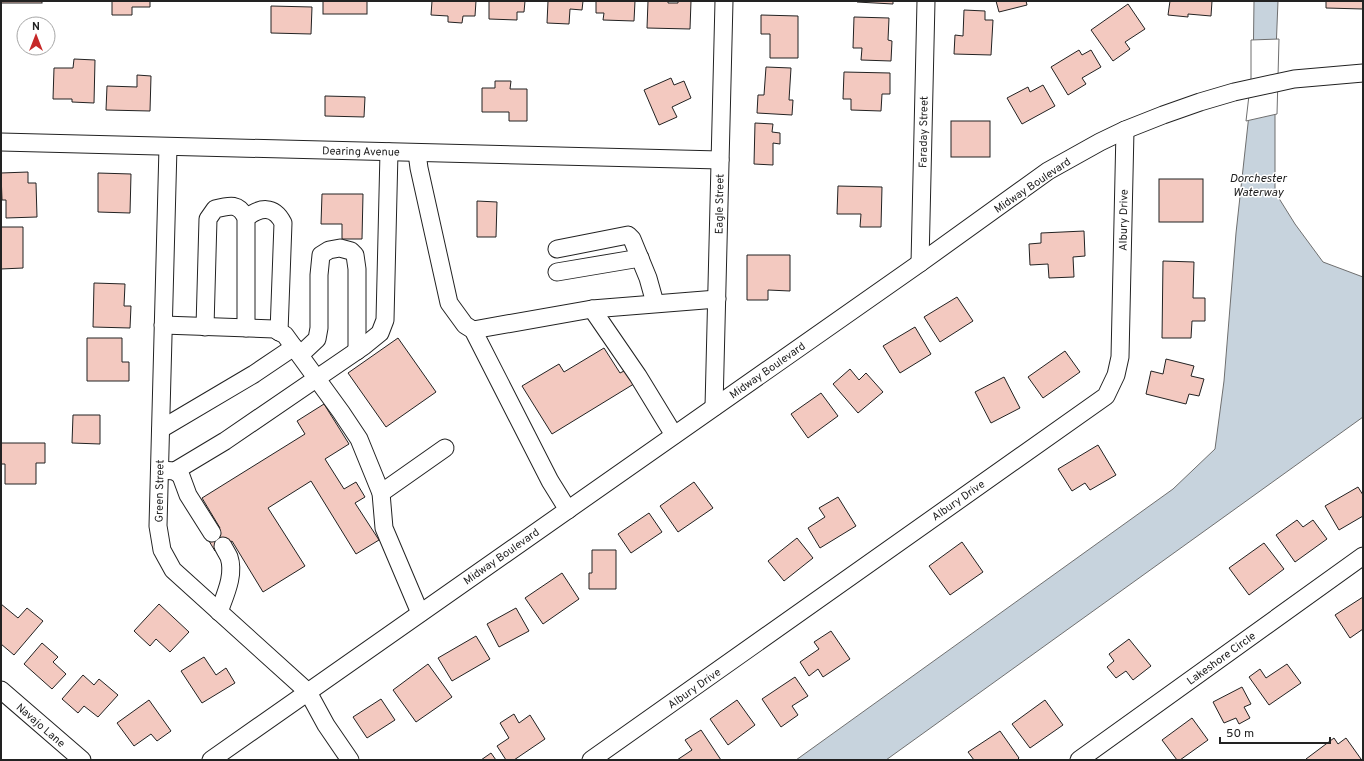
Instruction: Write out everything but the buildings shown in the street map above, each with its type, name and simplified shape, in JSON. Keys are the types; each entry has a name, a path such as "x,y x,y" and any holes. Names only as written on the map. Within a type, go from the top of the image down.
{"street":[{"name":"Eagle Street","path":"714,407 724,1"},
{"name":"Faraday Street","path":"920,263 926,1"},
{"name":"Midway Boulevard","path":"211,760 920,263 1048,171 1125,130 1163,115 1234,92 1294,79 1363,73"},
{"name":"Albury Drive","path":"591,760 1106,396 1116,375 1120,357 1125,130"},
{"name":"Dearing Avenue","path":"1,142 720,160"},
{"name":"Green Street","path":"168,147 160,429 167,471 158,526 162,550 173,570 308,692 326,725 350,760"},
{"path":"167,471 224,441 317,379 380,333 385,320 389,152"},
{"path":"417,153 449,303 465,325 474,330 550,481 568,510"},
{"path":"205,327 208,219 215,209 225,206 235,206 242,210 246,218 246,328"},
{"path":"246,218 255,211 265,210 272,211 279,215 283,223 279,332"},
{"path":"557,249 628,235 632,240 648,278 655,303"},
{"path":"160,429 317,339 319,328 319,275 321,255 329,250 340,248 351,250 355,255 357,269 357,351"},
{"path":"557,272 640,258"},
{"path":"474,330 592,308 717,300"},
{"path":"592,308 638,376 674,435"},
{"path":"163,325 274,329 285,335 359,438 381,493 384,528 420,613"},
{"path":"381,493 444,448"},
{"path":"167,471 181,476 188,495 212,533"},
{"path":"219,612 230,577 229,558 223,546"},
{"name":"Lakeshore Circle","path":"1079,760 1363,556"},
{"name":"Navajo Lane","path":"1,690 82,760"}],"water":[{"name":"Dorchester Waterway","path":"1254,1 1278,1 1275,75 1275,192 1295,224 1323,262 1363,277 1363,417 886,760 796,760 1173,489 1215,449 1224,381 1236,233 1253,78"}],"pier":[{"path":"1279,39 1277,114 1246,121 1251,78 1251,40"}]}
